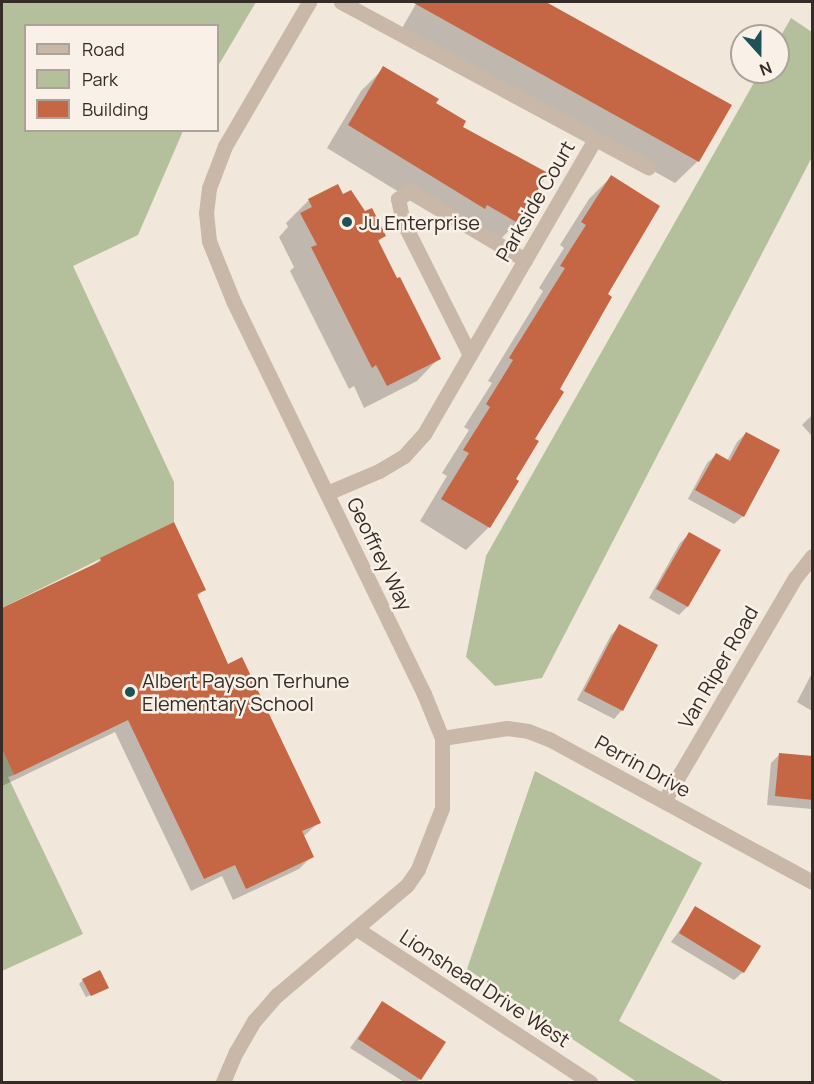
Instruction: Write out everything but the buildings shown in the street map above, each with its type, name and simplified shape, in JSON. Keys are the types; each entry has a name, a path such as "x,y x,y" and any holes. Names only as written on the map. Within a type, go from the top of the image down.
{"street":[{"name":"Geoffrey Way","path":"223,1083 254,1021 277,995 407,885 422,860 442,807 442,738 424,694 219,270 209,241 206,213 209,188 225,146 309,2"},
{"name":"Parkside Court","path":"327,493 379,471 404,456 424,434 595,139 341,2"},
{"path":"595,139 648,167"},
{"path":"470,355 403,222 398,199 409,191 525,260"},
{"name":"Van Riper Road","path":"664,801 795,578 813,556"},
{"name":"Perrin Drive","path":"442,738 507,728 528,730 549,739 813,882"},
{"name":"Lionshead Drive West","path":"357,929 590,1083"}],"green space":[{"path":"2,2 256,2 219,64 219,24 24,24 24,132 183,132 138,235 73,266 174,482 174,522 2,608"},
{"path":"791,18 812,32 812,157 542,678 495,686 466,657 486,556 753,84 790,84 790,24 788,24"},
{"path":"2,749 14,775 8,777 83,934 2,971"},
{"path":"535,771 702,863 619,1021 724,1082 637,1082 467,969"}],"place":[{"name":"Ju Enterprise","path":"347,222"},
{"name":"Albert Payson Terhune Elementary School","path":"130,692"}]}
